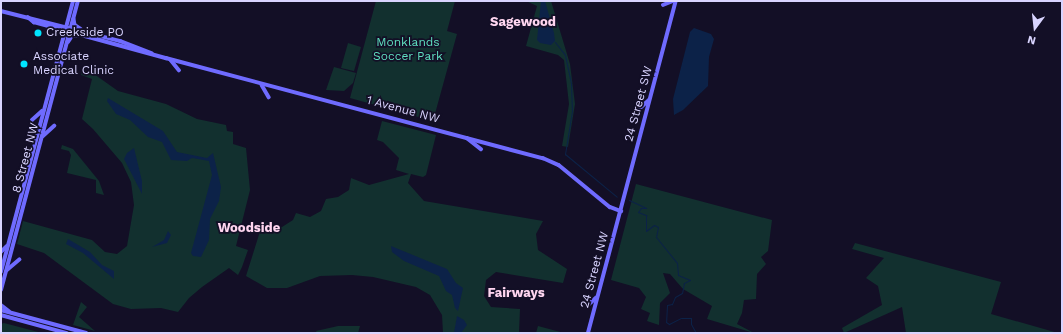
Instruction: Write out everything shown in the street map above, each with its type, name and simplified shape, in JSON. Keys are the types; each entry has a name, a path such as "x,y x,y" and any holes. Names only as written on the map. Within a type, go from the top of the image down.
{"street":[{"name":"8 Street NW","path":"1,290 8,243 73,1"},
{"name":"8 Street NW","path":"3,273 41,140 78,1"},
{"path":"663,5 673,1"},
{"name":"24 Street SW","path":"621,211 676,1"},
{"name":"1 Avenue NW","path":"1,11 28,18 34,22 65,28 84,36 168,59 551,160 610,207 621,211"},
{"path":"75,11 74,23 84,31"},
{"name":"1 Avenue NW","path":"70,30 84,31 132,44 168,59"},
{"path":"66,45 74,36 84,36"},
{"path":"168,59 179,70"},
{"path":"260,83 266,89 269,96"},
{"path":"639,109 650,99"},
{"path":"32,120 44,109"},
{"path":"41,140 47,131 54,126"},
{"path":"464,136 481,149"},
{"name":"24 Street NW","path":"588,333 621,211"},
{"path":"1,252 8,243"},
{"path":"3,273 12,264 19,260"},
{"path":"587,306 598,295"},
{"path":"1,305 12,313"},
{"path":"1,310 86,333"},
{"path":"1,316 67,333"}],"green space":[{"name":"Monklands Soccer Park","path":"376,1 455,1 447,31 457,34 433,121 350,98"},
{"path":"526,1 551,1 570,64 575,104 568,147 562,146 569,104 564,60 558,55 526,46 537,6"},
{"path":"348,43 361,47 354,71 341,68"},
{"path":"334,67 356,73 353,83 344,91 326,90"},
{"path":"82,71 94,74 118,91 166,104 197,119 226,125 227,131 233,132 233,144 246,148 250,190 236,246 248,250 242,267 238,275 229,268 189,298 178,312 161,308 131,309 113,304 44,253 17,244 23,221 92,240 105,252 117,254 127,246 134,205 131,182 122,163 93,129 82,119 92,79 81,75"},
{"path":"382,121 436,135 426,175 423,177 411,174 408,183 424,201 543,221 536,234 538,250 567,269 563,283 496,272 486,280 484,296 491,307 520,309 519,333 443,333 442,315 430,295 416,287 373,277 352,275 320,276 287,288 267,288 246,276 263,222 282,227 293,220 296,213 310,217 321,211 326,199 338,197 349,190 351,178 369,185 409,174 396,170 399,158 383,142 377,140"},
{"path":"62,145 73,149 99,181 104,195 96,193 96,180 67,173 71,155 69,151 61,149"},
{"path":"636,184 772,220 768,251 761,257 766,264 757,274 756,299 744,300 742,313 737,324 754,333 707,319 712,306 683,289 670,274 663,273 670,293 660,303 659,325 647,321 650,313 641,309 646,297 639,288 611,280"},
{"path":"855,243 1001,282 991,314 1058,333 906,333 902,307 844,333 842,328 882,305 878,286 866,278 884,258 852,249"},
{"path":"81,302 87,307 79,317 95,331 73,325"},
{"path":"4,323 42,333 1,333 1,324"},
{"path":"338,326 360,326 358,333 317,333 316,331"},
{"path":"538,326 564,333 536,333"}],"water":[{"path":"541,1 545,1 554,33 555,41 551,45 540,43 537,40"},
{"path":"694,28 711,34 714,39 709,57 708,86 683,110 674,115 673,99 690,32"},
{"path":"108,98 163,131 177,152 207,158 213,153 221,187 219,201 210,219 209,240 201,257 193,256 191,253 212,175 209,161 192,158 187,161 171,160 162,142 148,137 130,120 116,114 107,101"},
{"path":"134,148 142,181 142,194 124,159 127,153"},
{"path":"168,231 171,235 167,243 152,247 164,240"},
{"path":"68,239 90,252 102,265 114,271 114,279 83,253 66,244"},
{"path":"391,246 447,269 456,283 463,288 458,311 455,308 452,295 446,291 439,276 404,261 392,252"},
{"path":"457,316 464,320 467,325 461,333 454,333"}],"waterway":[{"path":"555,42 565,55 571,84 572,111 565,154 617,197"},
{"path":"629,200 646,208 641,208 638,212 646,215 646,231 654,225 658,227 656,237 677,263 678,275 690,280 684,283 682,293 675,297 672,304 667,305 666,322 669,324 681,318 691,318 691,324 696,333"}],"place":[{"name":"Creekside PO","path":"38,33"},
{"name":"Associate Medical Clinic","path":"24,64"}],"district":[{"name":"Sagewood","path":"523,22"},
{"name":"Woodside","path":"249,228"},
{"name":"Fairways","path":"516,293"}]}
